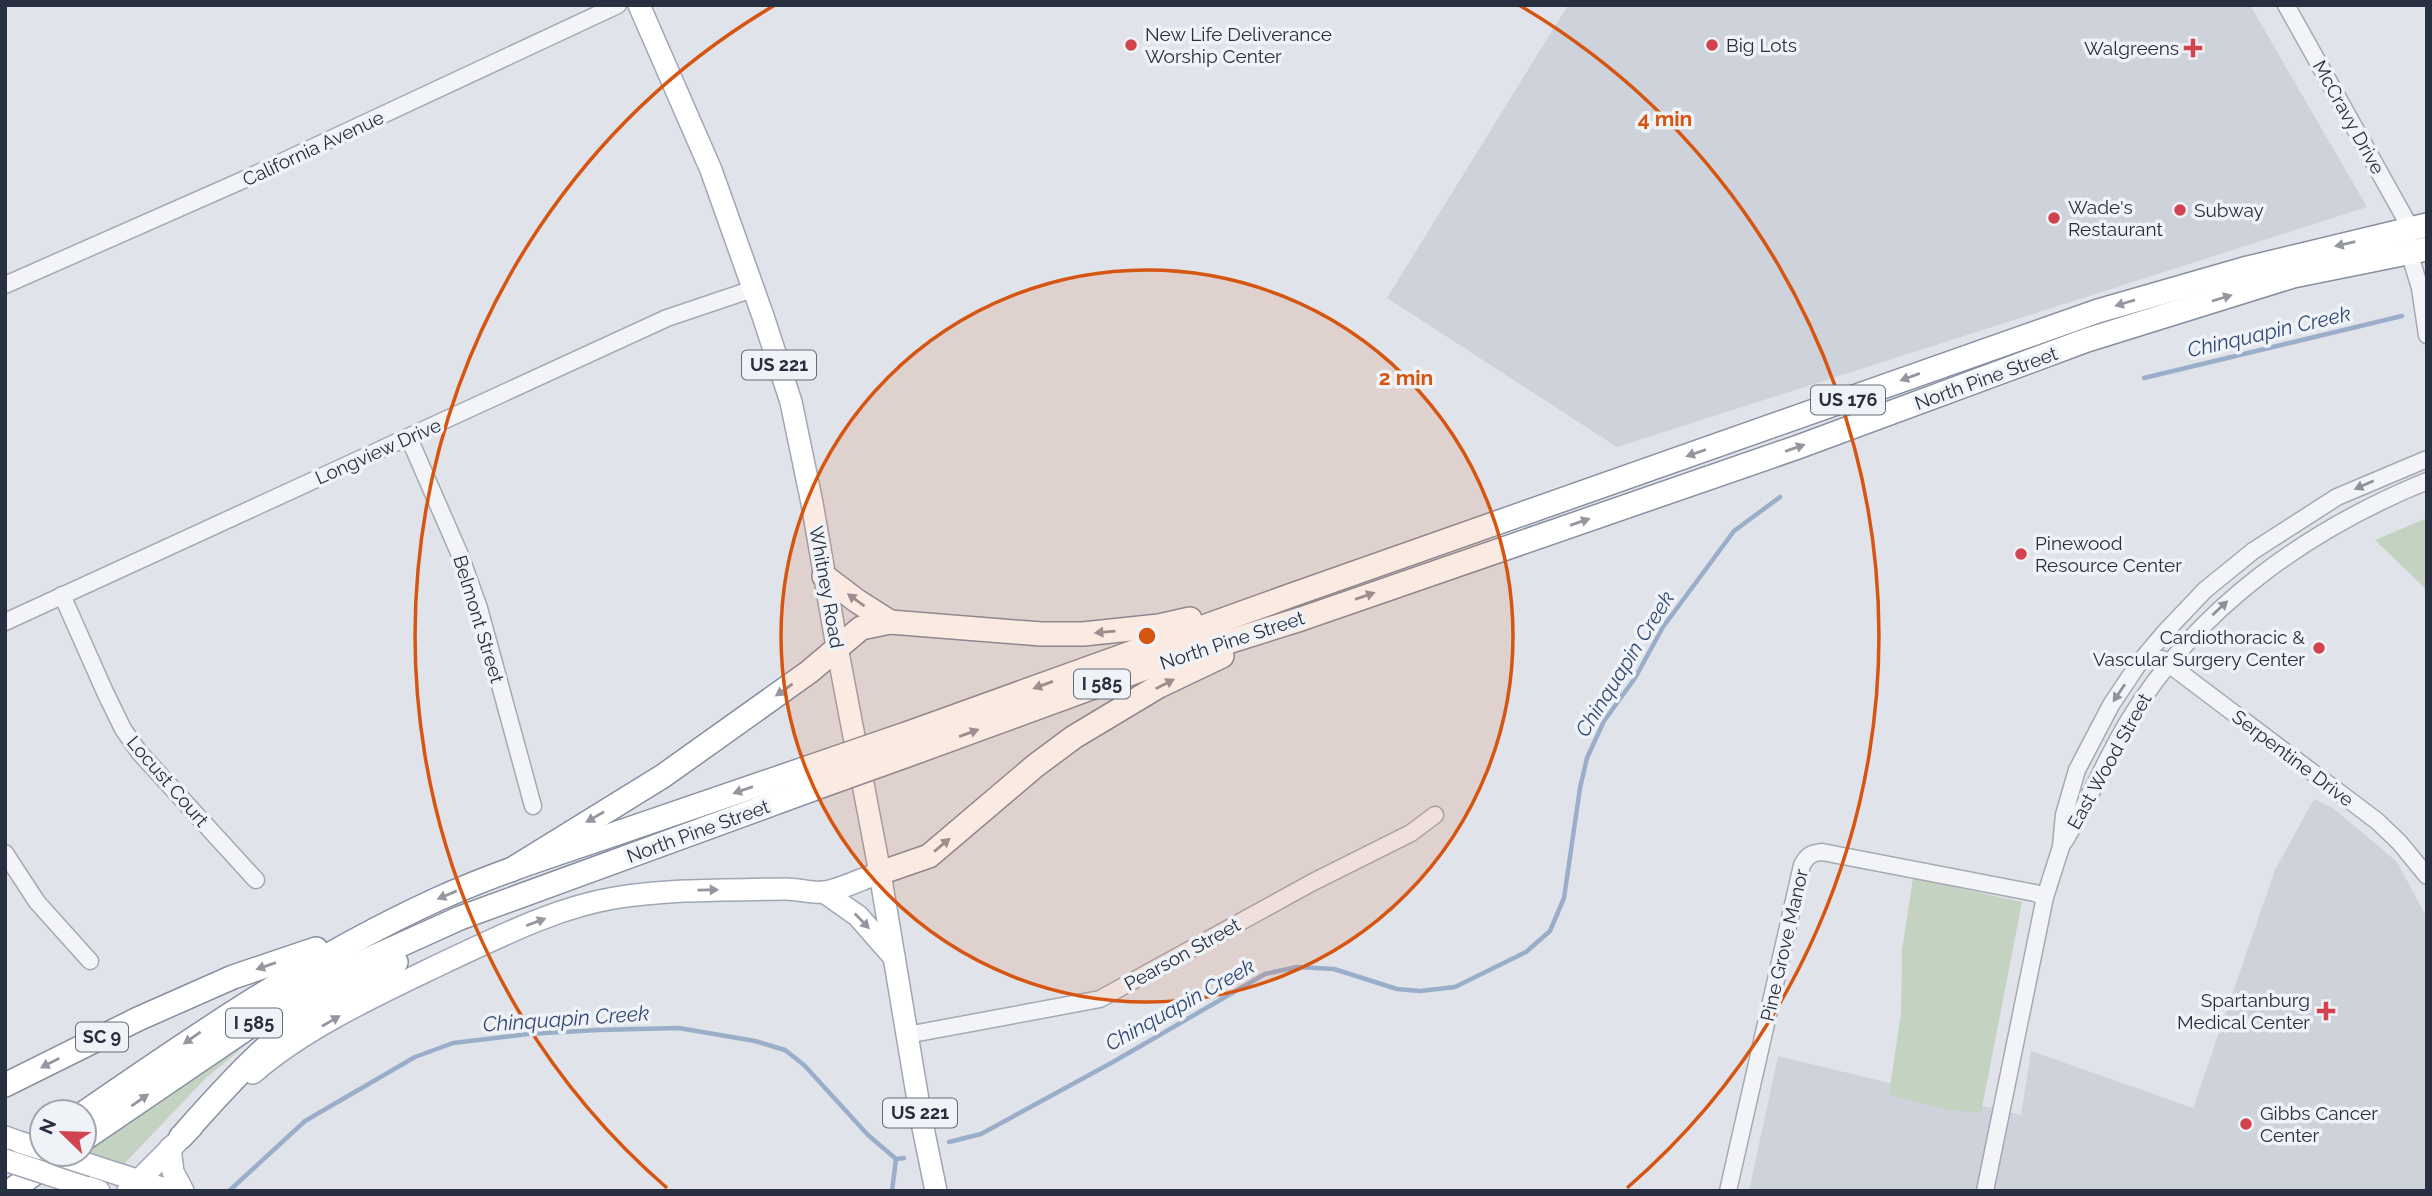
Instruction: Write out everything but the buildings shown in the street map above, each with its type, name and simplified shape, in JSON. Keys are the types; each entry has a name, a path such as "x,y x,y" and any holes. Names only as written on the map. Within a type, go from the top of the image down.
{"highway":[{"name":"North Pine Street","path":"904,746 1292,595 2098,311 2244,269 2420,238"},
{"name":"North Pine Street","path":"98,1103 257,995 377,928 439,898 510,870 810,778 1301,619 1798,447 2087,340 2420,238"},
{"path":"824,576 890,622"},
{"path":"510,870 663,776 809,672 861,628 890,622 1041,634 1083,634 1159,626 1292,595"},
{"path":"880,873 929,856 1035,766 1115,711 1301,619"},
{"name":"North Pine Street","path":"98,1129 263,1017 334,975 473,913 810,778"},
{"name":"SC 9","path":"5,1085 138,1019 233,977 377,928"},
{"path":"175,1143 228,1083 289,1028 318,1006 407,956 437,930"},
{"path":"5,1169 28,1152"},
{"path":"10,1191 42,1168"}],"main road":[{"name":"Whitney Road","path":"639,5 694,125 790,402 812,503 936,1191"},
{"path":"133,1186 175,1143 268,1060 304,1036 394,986 532,923 614,898 697,891 790,888 824,892 880,873"},
{"path":"824,892 858,916 894,957"},
{"path":"175,1143 173,1172 183,1191"},
{"path":"5,1160 99,1191"},
{"path":"97,1168 133,1186 172,1191"}],"street":[{"name":"California Avenue","path":"5,285 243,180 618,5"},
{"name":"McCravy Drive","path":"2286,5 2420,238 2420,288 2427,335"},
{"name":"Longview Drive","path":"5,622 667,318 753,289"},
{"name":"Belmont Street","path":"409,438 460,555 479,608 533,806"},
{"name":"East Wood Street","path":"1985,1191 2045,897 2061,847 2064,815 2077,769 2111,705 2150,650 2205,590 2280,532 2337,497 2427,459"},
{"name":"East Wood Street","path":"2061,847 2130,718 2168,663 2224,604 2291,554 2348,518 2427,481"},
{"name":"Locust Court","path":"62,595 123,729 139,752 256,880"},
{"name":"Serpentine Drive","path":"2150,650 2377,821 2399,842 2427,876"},
{"name":"Pearson Street","path":"907,1035 1100,999 1302,888 1411,833 1435,815"},
{"name":"Pine Grove Manor","path":"1728,1191 1806,857 1813,852 1822,852 2045,897"},
{"path":"5,853 37,902 90,961"}],"shaded area":[{"path":"1568,5 2250,5 2367,207 1617,447 1387,298"},
{"name":"Spartanburg Medical Center","path":"2314,799 2333,808 2397,862 2427,918 2427,1191 1749,1191 1778,1056 2021,1115 2031,1051 2193,1108 2275,870"}],"green space":[{"path":"2427,518 2427,590 2375,540"},
{"path":"1913,878 2022,902 1981,1113 1950,1110 1889,1095 1901,1013 1902,950"},
{"path":"299,1001 206,1078 122,1166 98,1158 98,1134"}],"waterway":[{"name":"Chinquapin Creek","path":"2144,378 2402,316"},
{"name":"Chinquapin Creek","path":"949,1142 981,1134 1265,974 1297,967 1334,969 1397,989 1420,991 1455,987 1526,952 1550,931 1564,898 1580,788 1587,758 1604,721 1635,678 1663,627 1734,531 1780,497"},
{"name":"Chinquapin Creek","path":"229,1191 305,1121 415,1057 453,1043 528,1034 598,1030 679,1028 755,1041 785,1050 804,1065 868,1135 896,1159"},
{"name":"Chinquapin Creek","path":"896,1159 904,1158"},
{"path":"892,1191 896,1159"}],"place":[{"name":"New Life Deliverance Worship Center","path":"1131,45"},
{"name":"Big Lots","path":"1712,45"},
{"name":"Walgreens","path":"2193,48"},
{"name":"Subway","path":"2180,210"},
{"name":"Wade's Restaurant","path":"2054,218"},
{"name":"Pinewood Resource Center","path":"2021,554"},
{"name":"Cardiothoracic & Vascular Surgery Center","path":"2319,648"},
{"name":"Spartanburg Medical Center","path":"2326,1011"},
{"name":"Gibbs Cancer Center","path":"2246,1124"}]}
